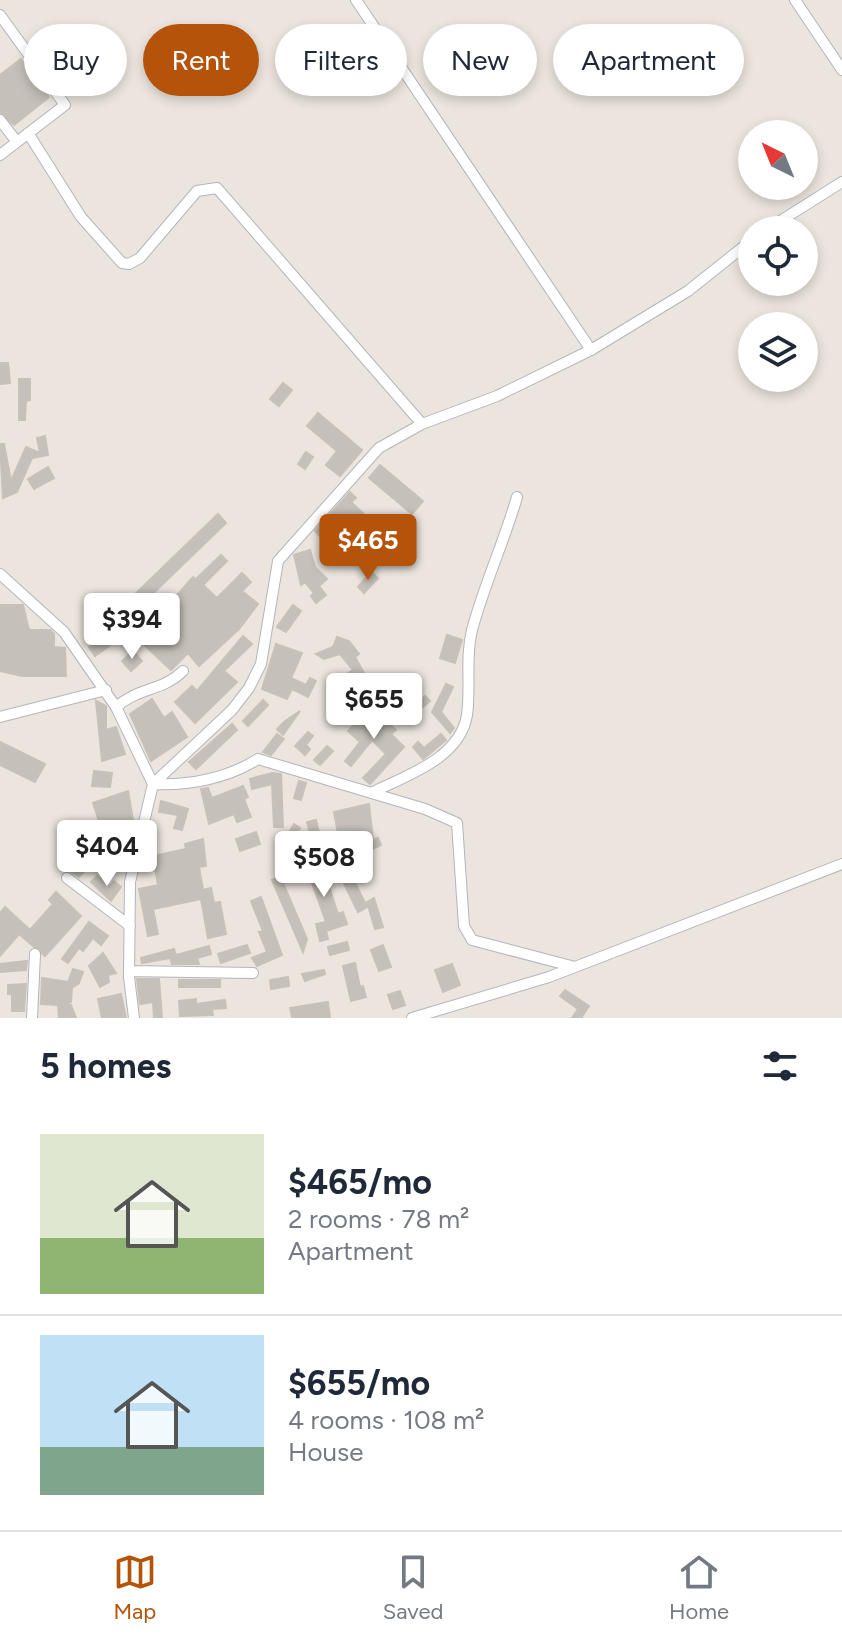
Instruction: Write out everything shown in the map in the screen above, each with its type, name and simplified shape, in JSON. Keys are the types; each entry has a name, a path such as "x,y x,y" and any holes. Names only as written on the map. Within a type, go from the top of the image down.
{"street":[{"path":"356,0 591,350"},
{"path":"795,0 842,70"},
{"path":"0,15 65,105 0,155"},
{"path":"0,120 17,142"},
{"path":"28,133 81,217 122,263 129,264 140,258 197,191 211,186 217,188 422,424"},
{"path":"788,216 842,182"},
{"path":"134,1018 129,971 130,882 153,784 232,710 256,676 261,664 273,578 282,552 379,448 422,424 497,396 591,350 688,291 738,251"},
{"path":"371,793 438,759 463,727 467,715 466,672 472,631 517,497"},
{"path":"0,574 64,632 116,707 153,784"},
{"path":"116,707 133,693 171,683 183,671"},
{"path":"0,717 106,690"},
{"path":"153,784 180,785 242,769 258,759 457,823 464,926 472,940 575,967"},
{"path":"412,1018 575,967 842,864"},
{"path":"67,878 130,926"},
{"path":"32,1018 35,954"},
{"path":"129,971 253,973"}],"building":[{"path":"21,59 24,63 24,96 49,97 14,125 0,112 0,75"},
{"path":"0,363 8,363 10,383 0,384"},
{"path":"19,379 30,379 30,400 26,401 25,420 19,420"},
{"path":"283,383 292,390 279,406 270,399"},
{"path":"318,413 362,450 340,476 326,465 337,451 307,426"},
{"path":"45,436 48,455 32,458 17,492 3,498 0,444 4,444 11,481 26,447 40,453 37,438"},
{"path":"306,452 313,457 305,469 298,464"},
{"path":"380,465 423,501 412,514 369,478"},
{"path":"48,467 54,478 34,489 28,479"},
{"path":"350,492 356,498 351,502 372,522 366,528 355,518 339,533 350,542 344,550 333,541 328,545 315,531"},
{"path":"218,514 226,523 140,606 132,597"},
{"path":"310,550 315,567 327,579 319,586 326,595 316,603 311,596 314,593 305,582 301,585 294,555"},
{"path":"221,555 227,561 203,585 217,598 242,573 251,582 242,591 258,604 239,629 199,666 188,653 171,670 138,639 193,577 196,579"},
{"path":"371,572 378,578 364,593 358,587"},
{"path":"0,605 23,605 29,630 50,630 54,634 54,647 65,648 66,676 22,676 0,671"},
{"path":"293,605 301,611 286,632 277,627"},
{"path":"122,613 129,620 114,634 107,627"},
{"path":"447,635 462,640 455,663 440,658"},
{"path":"243,636 252,644 224,671 237,682 195,723 175,702 192,686 197,691"},
{"path":"337,637 349,641 359,654 355,657 364,673 332,693 328,685 353,670 340,654 324,659 316,654 333,647"},
{"path":"102,638 109,646 95,656 89,647"},
{"path":"276,644 302,653 291,678 306,685 310,678 316,681 308,697 292,689 287,699 262,689"},
{"path":"133,651 142,661 131,671 122,661"},
{"path":"400,681 408,690 390,705 382,696"},
{"path":"446,684 453,687 441,712 454,728 450,733 432,712"},
{"path":"354,695 359,702 343,711 339,705"},
{"path":"425,696 430,701 404,723 399,717"},
{"path":"152,699 164,718 172,712 187,737 151,761 130,714"},
{"path":"263,700 268,705 248,726 243,721"},
{"path":"96,701 106,706 106,730 116,727 125,754 102,761"},
{"path":"371,707 396,730 391,734 404,747 370,784 363,778 386,754 372,740 351,766 345,761 360,742 348,731"},
{"path":"300,711 283,735 277,729"},
{"path":"232,724 237,730 196,769 189,762"},
{"path":"308,732 313,736 306,745 310,749 305,755 295,746"},
{"path":"277,734 284,739 271,755 263,752"},
{"path":"441,734 446,740 423,759 413,747 418,742 424,748"},
{"path":"0,742 45,764 35,782 0,765"},
{"path":"327,746 333,751 320,765 314,760"},
{"path":"94,771 112,773 110,787 92,786"},
{"path":"272,773 281,774 283,827 274,827 272,784 252,789 250,779"},
{"path":"299,781 306,783 301,800 294,798"},
{"path":"243,786 251,817 237,822 234,814 209,824 201,789 208,788 212,798"},
{"path":"128,791 133,820 119,835 118,826 102,831 93,803"},
{"path":"161,801 188,809 182,830 174,828 178,815 159,812"},
{"path":"369,804 373,840 378,838 381,845 345,862 367,907 358,912 336,867 333,869 341,854 362,845 360,831 338,834 334,812"},
{"path":"316,820 322,846 314,848 307,822"},
{"path":"294,824 300,828 292,843 285,840"},
{"path":"256,832 260,844 240,851 236,839"},
{"path":"203,839 206,866 199,867 203,890 211,888 214,903 220,902 226,934 208,938 201,899 153,909 158,934 148,936 139,889 158,885 153,856 186,849 185,844"},
{"path":"124,847 129,851 127,862 119,871 110,864"},
{"path":"91,848 97,857 79,877 70,871"},
{"path":"319,856 338,914 343,912 347,924 326,931 328,939 320,941 316,924 326,922 305,863"},
{"path":"97,876 110,886 114,881 121,887 111,901 91,882"},
{"path":"280,876 307,939 303,952 272,880"},
{"path":"56,892 81,916 45,956 19,934 0,956 0,913 5,907 30,930 53,904 49,900"},
{"path":"261,897 282,955 257,966 252,958 267,952 259,932 263,931 251,901"},
{"path":"374,898 383,927 375,929 367,902"},
{"path":"89,922 108,936 101,945 93,938 83,951 79,948 68,963 62,959"},
{"path":"347,942 349,950 330,955 328,947"},
{"path":"247,945 250,953 221,963 218,954"},
{"path":"383,945 391,967 379,971 371,950"},
{"path":"209,946 211,954 197,958 199,964 172,964 170,958 142,963 141,958 174,949 176,955"},
{"path":"103,953 116,973 108,975 109,982 100,987 89,966"},
{"path":"27,961 26,970 0,972 0,964"},
{"path":"355,963 360,987 363,986 366,997 351,1001 343,966"},
{"path":"452,964 460,985 443,992 435,970"},
{"path":"73,969 83,972 79,983 72,988 71,1002 64,1006 71,1005 76,1018 59,1018 58,1005 41,1004 42,978 68,982"},
{"path":"324,970 325,974 305,981 302,974"},
{"path":"288,977 289,986 271,989 270,980"},
{"path":"137,979 159,979 162,1018 154,1018 153,1002 140,1004"},
{"path":"179,980 220,980 220,987 179,987"},
{"path":"26,984 24,1011 12,1011 12,994 8,994 8,985"},
{"path":"565,990 589,1006 581,1018 572,1018 578,1009 560,996"},
{"path":"400,991 405,1005 393,1009 388,995"},
{"path":"121,994 126,1018 102,1018 98,999"},
{"path":"196,999 196,1004 225,1000 226,1008 212,1009 213,1015 180,1016 179,1001"},
{"path":"328,1002 330,1018 292,1017 290,1008"}]}
